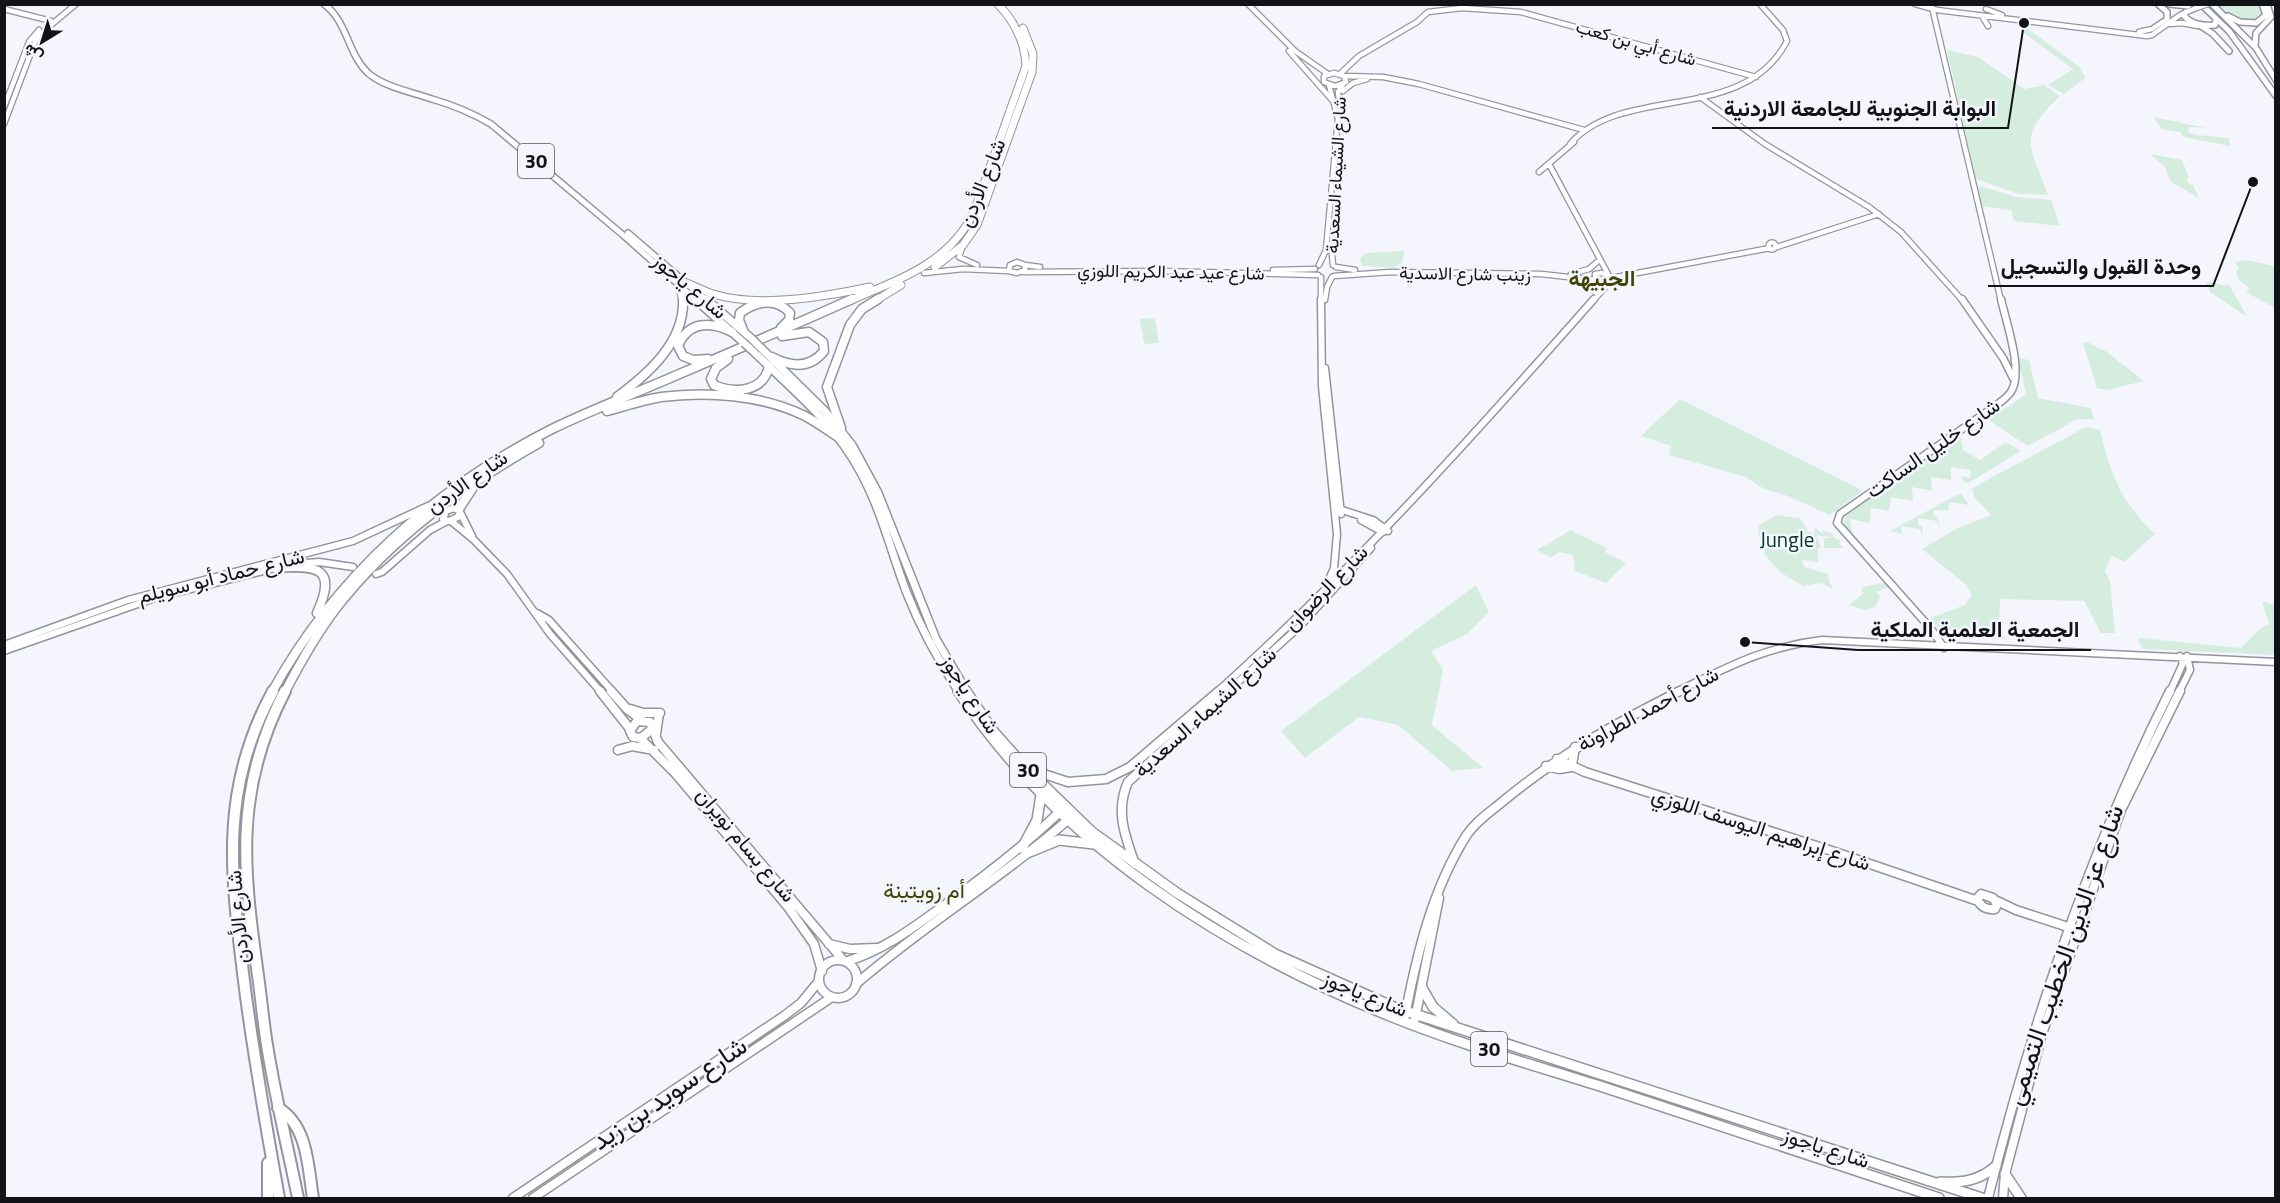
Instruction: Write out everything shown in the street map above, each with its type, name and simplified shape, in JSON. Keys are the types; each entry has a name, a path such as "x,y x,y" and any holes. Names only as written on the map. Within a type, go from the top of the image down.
{"highway":[{"name":"شارع الأردن","path":"279,1198 254,1062 239,946 232,825 241,773 255,727 276,683 315,622 360,568 436,502 509,453 602,410 726,357 782,336 898,283 951,247 965,231 974,212 1026,66 1025,53 1018,31 998,4"},
{"name":"شارع الأردن","path":"726,357 771,334 924,273 940,264 963,245 981,216 1033,67 1032,50 1022,25 1006,4"},
{"path":"602,410 637,381 669,348 682,315 683,284 718,295 760,298 810,297 898,283"},
{"path":"841,428 827,387 850,325 862,309 898,283"},
{"path":"742,330 739,317 744,310 760,303 776,303 788,309 791,316 786,324 771,334"},
{"path":"726,357 687,358 680,354 679,341 690,329 708,324 721,325 732,332"},
{"path":"772,357 787,365 805,364 816,360 824,351 823,342 812,332 804,331 782,336"},
{"path":"726,357 716,368 711,379 714,385 725,390 741,390 759,384 768,375 769,366"},
{"path":"602,410 663,397 729,398 781,406 802,414 838,437"},
{"name":"شارع الأردن","path":"298,1198 278,1108 251,933 245,863 244,835 249,789 267,728 288,686 338,606 399,541 486,476 534,446 602,410"},
{"path":"459,511 468,494 486,476"},
{"path":"275,568 310,570 320,572 326,578 327,589 315,622"},
{"path":"278,1108 291,1115 296,1123 305,1152 313,1198"},
{"path":"266,1131 268,1198"}],"main road":[{"name":"شارع ياجوز","path":"324,4 335,12 360,64 369,74 403,89 469,111 491,124 752,339 769,366 822,417 859,470 870,492 914,612 943,666 990,736 1041,795 1062,809"},
{"name":"شارع ياجوز","path":"329,4 344,18 363,62 371,71 406,87 472,110 493,120 683,284 744,343 772,357 841,428 862,461 878,493 916,594 942,651 993,731 1062,809 1099,846 1184,910 1237,944 1323,988 1939,1198"},
{"path":"2158,4 2167,12 2167,19"},
{"path":"2169,4 2193,7 2216,19 2235,39 2276,96"},
{"path":"2211,5 2234,20 2250,24 2265,18 2266,12 2262,4"},
{"path":"2256,48 2254,37 2256,29 2271,17 2267,4"},
{"path":"2211,5 2256,48 2276,80"},
{"path":"2193,7 2185,18 2218,38 2228,51"},
{"path":"2196,24 2212,26 2216,19"},
{"path":"2218,38 2235,39"},
{"path":"1025,851 1037,820 1041,795"},
{"name":"شارع ياجوز","path":"1070,817 1231,928 1275,954 1410,1018 1456,1027 1982,1198"},
{"path":"1025,851 1057,840 1074,840 1099,846"},
{"path":"1422,988 1433,1007 1456,1027"},
{"path":"1929,1182 1977,1180 1987,1175 1996,1166"},
{"path":"2005,1174 2021,1198"},
{"path":"1911,1189 1929,1198"}],"street":[{"name":"شارع الشيماء السعدية","path":"1248,4 1299,54 1330,74"},
{"path":"1565,124 1594,123 1634,111 1702,97 1756,77 1779,57 1787,41 1782,30 1760,4"},
{"path":"1919,5 1934,11 1979,14 2145,35 2152,35 2193,7"},
{"path":"1983,8 1991,16 2137,32 2148,31 2193,7 2211,5"},
{"path":"4,107 29,42 41,29 73,6"},
{"path":"4,124 35,42 73,6"},
{"name":"شارع أبي بن كعب","path":"1359,56 1418,22 1430,11 1468,8 1516,12 1582,28 1756,77"},
{"path":"1979,14 1983,8"},
{"path":"1983,8 2004,16"},
{"path":"4,9 51,21"},
{"name":"شارع خليل الساكت","path":"1934,11 2013,358 2014,381 2012,391 1994,406 1856,502 1837,518 1839,527 1928,627 1941,645"},
{"name":"شارع الشيماء السعدية","path":"1256,12 1289,51 1329,85 1339,112 1330,249 1334,266 1338,271 1327,287 1323,352 1338,511"},
{"path":"1979,14 1988,26"},
{"path":"40,20 41,29"},
{"path":"2165,26 2182,23 2200,27 2211,34 2228,51"},
{"path":"2145,35 2158,25"},
{"path":"1289,51 1337,102 1347,86 1369,78"},
{"path":"1323,79 1345,62 1359,56"},
{"path":"1343,79 1359,56"},
{"path":"1330,74 1343,79 1386,77"},
{"path":"1329,85 1343,79 1386,77 1448,91 1584,131 1604,121 1634,111"},
{"name":"شارع الشيماء السعدية","path":"1337,102 1338,91 1343,79"},
{"path":"1702,97 1765,144 1879,214 1910,240 1966,303 2003,358 2014,381"},
{"name":"شارع الشيماء السعدية","path":"1317,267 1326,250 1339,112"},
{"path":"1554,178 1540,173 1594,123"},
{"path":"1565,124 1573,133 1571,142"},
{"name":"شارع الرضوان","path":"1342,581 1406,507 1455,456 1609,278 1549,167"},
{"path":"1596,277 1609,278 1790,243 1879,214"},
{"path":"924,273 963,268 1009,268 1017,262 1024,268 1017,273 1009,268 978,266 966,262 959,257 963,245"},
{"name":"شارع الرضوان","path":"1588,304 1595,292 1597,262 1594,250"},
{"path":"1571,273 1589,269 1597,262"},
{"name":"زينب شارع الاسدية","path":"1317,267 1334,266 1366,271 1571,273 1596,277"},
{"path":"1317,267 1319,276"},
{"name":"شارع عيد عبد الكريم اللوزي","path":"1024,268 1317,267"},
{"name":"شارع عيد عبد الكريم اللوزي","path":"1024,268 1333,277"},
{"name":"زينب شارع الاسدية","path":"1333,277 1364,273 1596,277"},
{"name":"شارع الشيماء السعدية","path":"1319,276 1322,386 1338,511"},
{"path":"1564,276 1584,282 1595,292"},
{"path":"1596,277 1609,278"},
{"path":"2003,358 2013,358"},
{"name":"شارع حماد أبو سويلم","path":"4,651 128,600 353,541 436,502"},
{"path":"472,536 442,517 446,511 451,508 459,511 472,536 537,613 543,625 601,690 630,729 631,735 639,738 646,736 652,729 650,722 642,720 624,706 549,620 537,613"},
{"path":"376,574 382,572 430,530 458,517 459,511"},
{"path":"1325,591 1334,568 1338,511 1362,518 1385,531"},
{"name":"شارع الرضوان","path":"1275,646 1325,591 1385,531"},
{"name":"شارع حماد أبو سويلم","path":"35,637 173,593 275,568 306,562 353,567"},
{"name":"شارع الشيماء السعدية","path":"1135,864 1122,827 1121,809 1124,788 1132,777 1275,646 1342,581"},
{"name":"شارع أحمد الطراونة","path":"1410,1018 1415,964 1430,913 1455,857 1473,826 1546,766 1575,747 1611,725 1748,657 1779,646 1822,640 2181,656 2276,657"},
{"name":"شارع حماد أبو سويلم","path":"4,645 18,644"},
{"path":"2181,656 2186,669"},
{"path":"2181,656 2186,669"},
{"name":"شارع أحمد الطراونة","path":"2181,656 2276,662"},
{"name":"شارع الشيماء السعدية","path":"1026,768 1076,782 1106,779 1124,771 1262,658"},
{"path":"2186,669 2194,662 2205,659"},
{"name":"شارع عز الدين الخطيب التميمي","path":"1988,1198 2025,1061 2068,927 2112,810 2186,669"},
{"name":"شارع عز الدين الخطيب التميمي","path":"2002,1198 2020,1107 2042,1034 2121,810 2186,669"},
{"path":"618,750 633,746 657,746 656,728 659,713 638,712 624,706"},
{"path":"630,729 636,722 642,720"},
{"name":"شارع بسام نويران","path":"652,729 657,746 794,915 814,944 822,970"},
{"name":"شارع بسام نويران","path":"639,738 657,746 761,861 826,943 845,961"},
{"path":"1546,766 1559,770 1572,767 1575,747"},
{"name":"شارع إبراهيم اليوسف اللوزي","path":"1559,758 1572,767 1947,891 1978,898 1986,909 1995,904 2068,927"},
{"path":"1124,771 1132,777"},
{"path":"1062,809 1025,851 883,948 845,961 831,963 822,970 819,981 823,991 832,997 848,993 884,960 1070,817"},
{"name":"شارع أحمد الطراونة","path":"1410,1018 1422,988 1440,892"},
{"path":"826,943 850,949 883,948"},
{"path":"845,961 857,973 856,984"},
{"name":"شارع سويد بن زيد","path":"513,1198 795,1009 819,981"},
{"name":"شارع سويد بن زيد","path":"533,1198 832,997"}],"green space":[{"path":"2216,5 2259,5 2263,14 2255,22 2231,18"},
{"path":"2028,29 2081,68 2085,78 2064,94 2048,85 2073,69 2021,31"},
{"path":"1947,50 1978,57 2024,89 2044,85 2060,96 2046,110 2032,132 2032,152 2048,195 2018,194 1976,179"},
{"path":"2154,117 2206,128 2189,127 2188,132 2229,138 2230,146 2183,137 2180,132 2161,129"},
{"path":"2150,154 2182,160 2189,178 2186,178 2189,184 2193,185 2199,198 2171,182 2165,167"},
{"path":"1978,187 2016,197 2051,200 2060,226 2014,221 2011,210 1982,206"},
{"path":"1404,251 1403,262 1394,268 1362,266 1360,258 1367,253"},
{"path":"2246,260 2275,266 2275,308 2246,292 2250,289 2239,280 2236,272 2239,267 2234,262"},
{"path":"2206,282 2230,286 2247,317 2210,292"},
{"path":"1155,318 1159,343 1144,344 1140,319"},
{"path":"2087,342 2107,352 2144,381 2107,390 2097,388 2083,343"},
{"path":"2018,358 2029,360 2038,398 2091,408 2094,419 2078,419 2028,446 1988,420 2026,394"},
{"path":"1680,399 1862,491 1830,515 1788,496 1764,489 1746,477 1669,455 1671,446 1641,436"},
{"path":"2086,427 2100,430 2108,461 2119,487 2134,511 2155,534 2124,562 2112,556 2105,571 2110,581 2115,633 2101,633 2084,601 2000,599 1999,626 2005,639 1946,638 1930,618 1965,605 1972,595 1965,584 1922,549 1958,528 1991,515 1974,497 1972,488"},
{"path":"1958,437 1961,438 1963,450 1980,460 2006,442 2021,451 1968,483 1963,482 1962,476 1971,478 1970,470 1951,467 1951,480 1931,477 1932,491 1912,487 1913,501 1891,497 1889,511 1871,508 1870,523 1850,519 1853,535 1849,531 1845,524 1845,516"},
{"path":"1961,493 1969,505 1949,502 1948,510 1933,510 1934,516 1938,517 1940,531 1937,521 1918,518 1918,525 1922,526 1923,539 1920,529 1901,526 1902,534 1890,531"},
{"name":"Jungle","path":"1777,515 1800,518 1808,531 1815,535 1814,527 1823,534 1823,530 1834,535 1833,537 1816,536 1821,547 1818,548 1818,562 1802,560 1804,567 1828,574 1829,582 1834,589 1820,583 1803,586 1780,572 1765,555 1759,525"},
{"path":"1571,530 1607,548 1605,552 1626,563 1606,583 1575,571 1573,555 1559,552 1551,558 1537,550"},
{"path":"1833,537 1842,541 1839,543 1843,548 1824,548 1824,539"},
{"path":"1884,583 1889,587 1876,592 1880,597 1875,607 1865,610 1849,605 1864,593 1861,590 1863,587"},
{"path":"1476,585 1489,612 1467,634 1431,651 1443,670 1432,725 1483,768 1452,771 1398,725 1359,717 1305,758 1281,731"},
{"path":"2262,601 2275,605 2275,655 2143,649 2138,640 2140,638 2241,648 2260,629 2269,624"}],"place":[{"name":"البوابة الجنوبية للجامعة الاردنية","path":"2024,23"},
{"name":"وحدة القبول والتسجيل","path":"2253,182"},
{"name":"الجمعية العلمية الملكية","path":"1745,642"}],"district":[{"name":"الجبيهة","path":"1602,278"},
{"name":"أم زويتينة","path":"924,890"}]}
